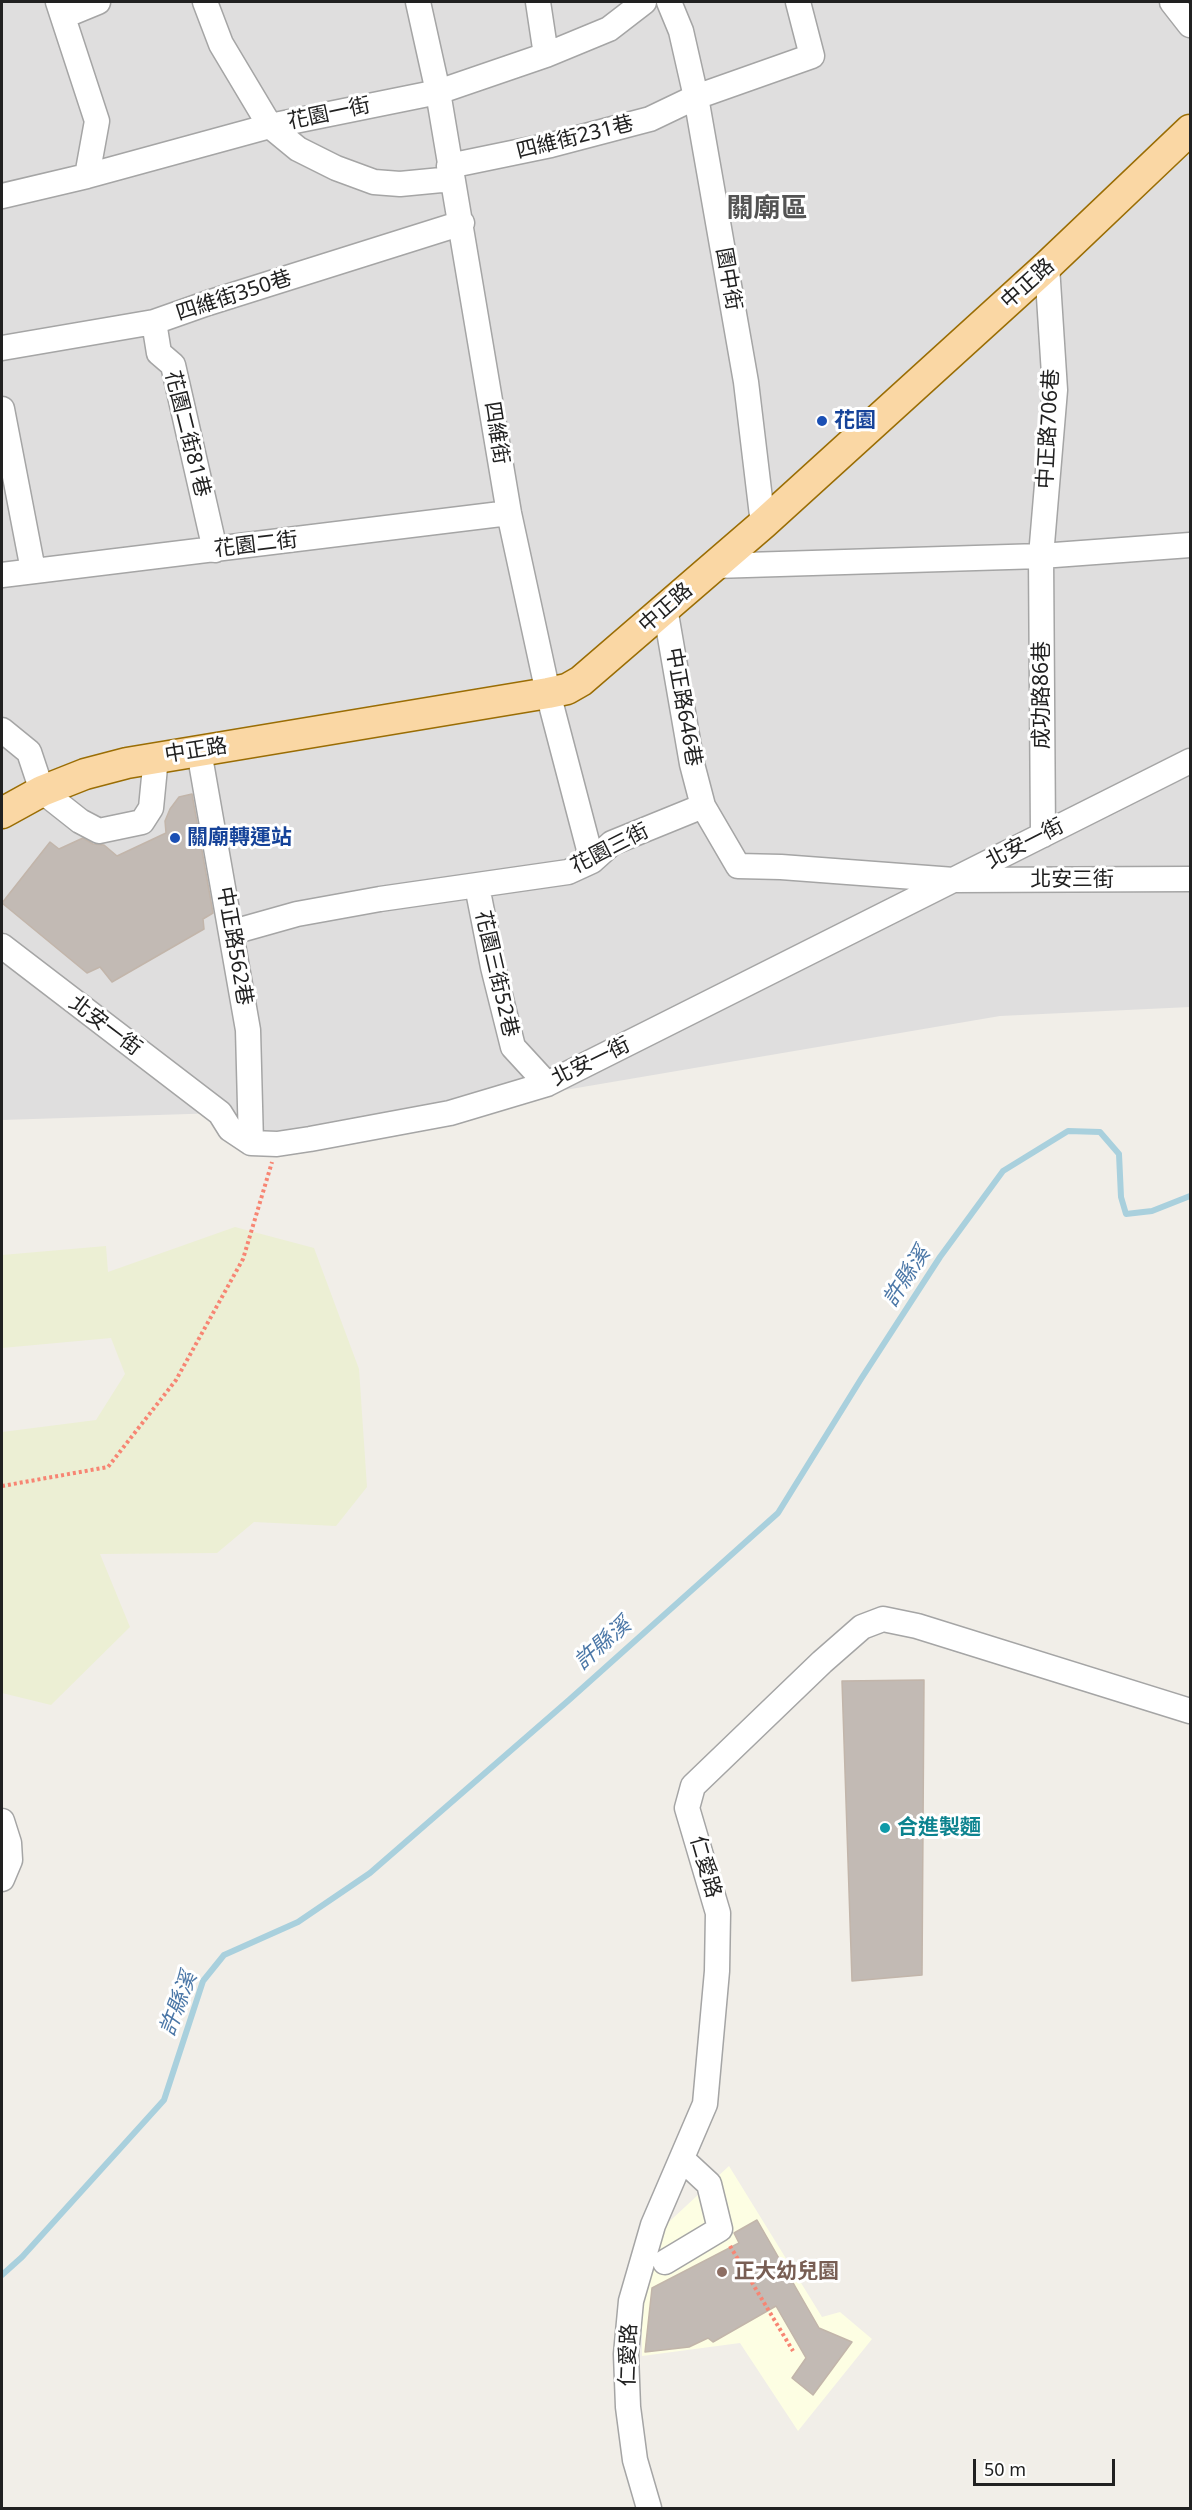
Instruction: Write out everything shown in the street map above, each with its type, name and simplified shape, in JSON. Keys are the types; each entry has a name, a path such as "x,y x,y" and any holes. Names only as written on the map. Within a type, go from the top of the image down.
{"main road":[{"name":"中正路","path":"2,813 42,791 85,774 156,757 548,693 567,689 581,681 763,524 1047,266 1191,130"}],"street":[{"path":"87,176 96,122 61,9 98,2"},
{"name":"四維街231巷","path":"205,2 221,44 270,126 298,149 375,182 400,184 450,173 650,119 696,97 812,56 798,2"},
{"name":"四維街","path":"418,2 438,92 450,173 462,223 510,513 548,693 592,861"},
{"path":"538,2 546,55"},
{"name":"花園一街","path":"2,196 87,176 270,126 438,92 546,55 609,29 644,2"},
{"name":"園中街","path":"669,2 681,31 696,97 746,382 763,524"},
{"path":"1172,2 1191,25"},
{"name":"四維街350巷","path":"2,348 154,322 462,223"},
{"name":"中正路706巷","path":"1041,556 1055,390 1047,266"},
{"name":"花園二街81巷","path":"154,322 159,352 173,365 215,550"},
{"path":"2,408 33,570"},
{"name":"花園二街","path":"2,575 510,513"},
{"path":"714,566 1041,556 1191,545"},
{"name":"成功路86巷","path":"1041,556 1043,835"},
{"name":"中正路646巷","path":"665,608 692,764 703,806"},
{"path":"2,730 29,752 42,791 80,821 99,831 142,822 150,808 156,757"},
{"name":"中正路562巷","path":"199,751 248,1030 251,1143"},
{"name":"北安一街","path":"2,946 220,1113 230,1129 251,1143 277,1144 357,1132 438,1116 548,1084 1043,835 1189,768"},
{"path":"703,806 738,866 954,880"},
{"name":"花園三街","path":"232,932 297,914 380,899 568,872 592,861 612,843 703,806"},
{"name":"北安三街","path":"954,880 1191,879"},
{"name":"花園三街52巷","path":"477,886 493,967 513,1047 548,1084"},
{"name":"仁愛路","path":"649,2508 635,2460 628,2407 626,2354 631,2301 652,2225 705,2104 718,1941 716,1905 687,1808 693,1786 822,1662 862,1627 883,1619 917,1626 1191,1711"},
{"path":"2,1821 9,1843 10,1860 2,1879"},
{"path":"665,2262 720,2229 709,2184 682,2159"}],"path":[{"path":"2,1486 108,1467 176,1380 243,1259 277,1144"},
{"path":"720,2229 793,2350"}],"shaded area":[{"path":"2,2 1190,2 1190,1007 1000,1016 277,1139 220,1113 2,1120"},
{"path":"235,1227 314,1248 359,1369 367,1487 336,1526 254,1522 217,1553 100,1554 130,1627 51,1705 2,1693 2,1432 96,1420 125,1374 111,1338 2,1348 2,1255 106,1246 108,1272"},
{"name":"正大幼兒園","path":"729,2166 822,2317 840,2312 872,2339 798,2431 740,2343 642,2356 642,2310 657,2233"}],"building":[{"path":"192,794 213,913 203,919 204,929 112,982 100,967 87,973 2,903 50,842 59,849 83,838 93,844 104,845 117,856 166,833 165,821 170,809 179,797"},
{"name":"合進製麵","path":"924,1680 922,1975 852,1981 842,1681"},
{"path":"757,2220 819,2328 852,2342 813,2395 792,2378 806,2358 776,2306 713,2342 708,2338 689,2347 645,2352 652,2288 739,2243 734,2233"}],"waterway":[{"name":"許縣溪","path":"2,2275 22,2257 164,2100 203,1981 224,1955 298,1922 370,1873 569,1700 778,1513 940,1257 1003,1171 1068,1131 1100,1132 1119,1154 1121,1197 1126,1214 1152,1211 1190,1196"}],"place":[{"name":"花園","path":"822,421"},
{"name":"關廟轉運站","path":"175,838"},
{"name":"合進製麵","path":"885,1828"},
{"name":"正大幼兒園","path":"722,2272"}],"district":[{"name":"關廟區","path":"767,209"}]}
